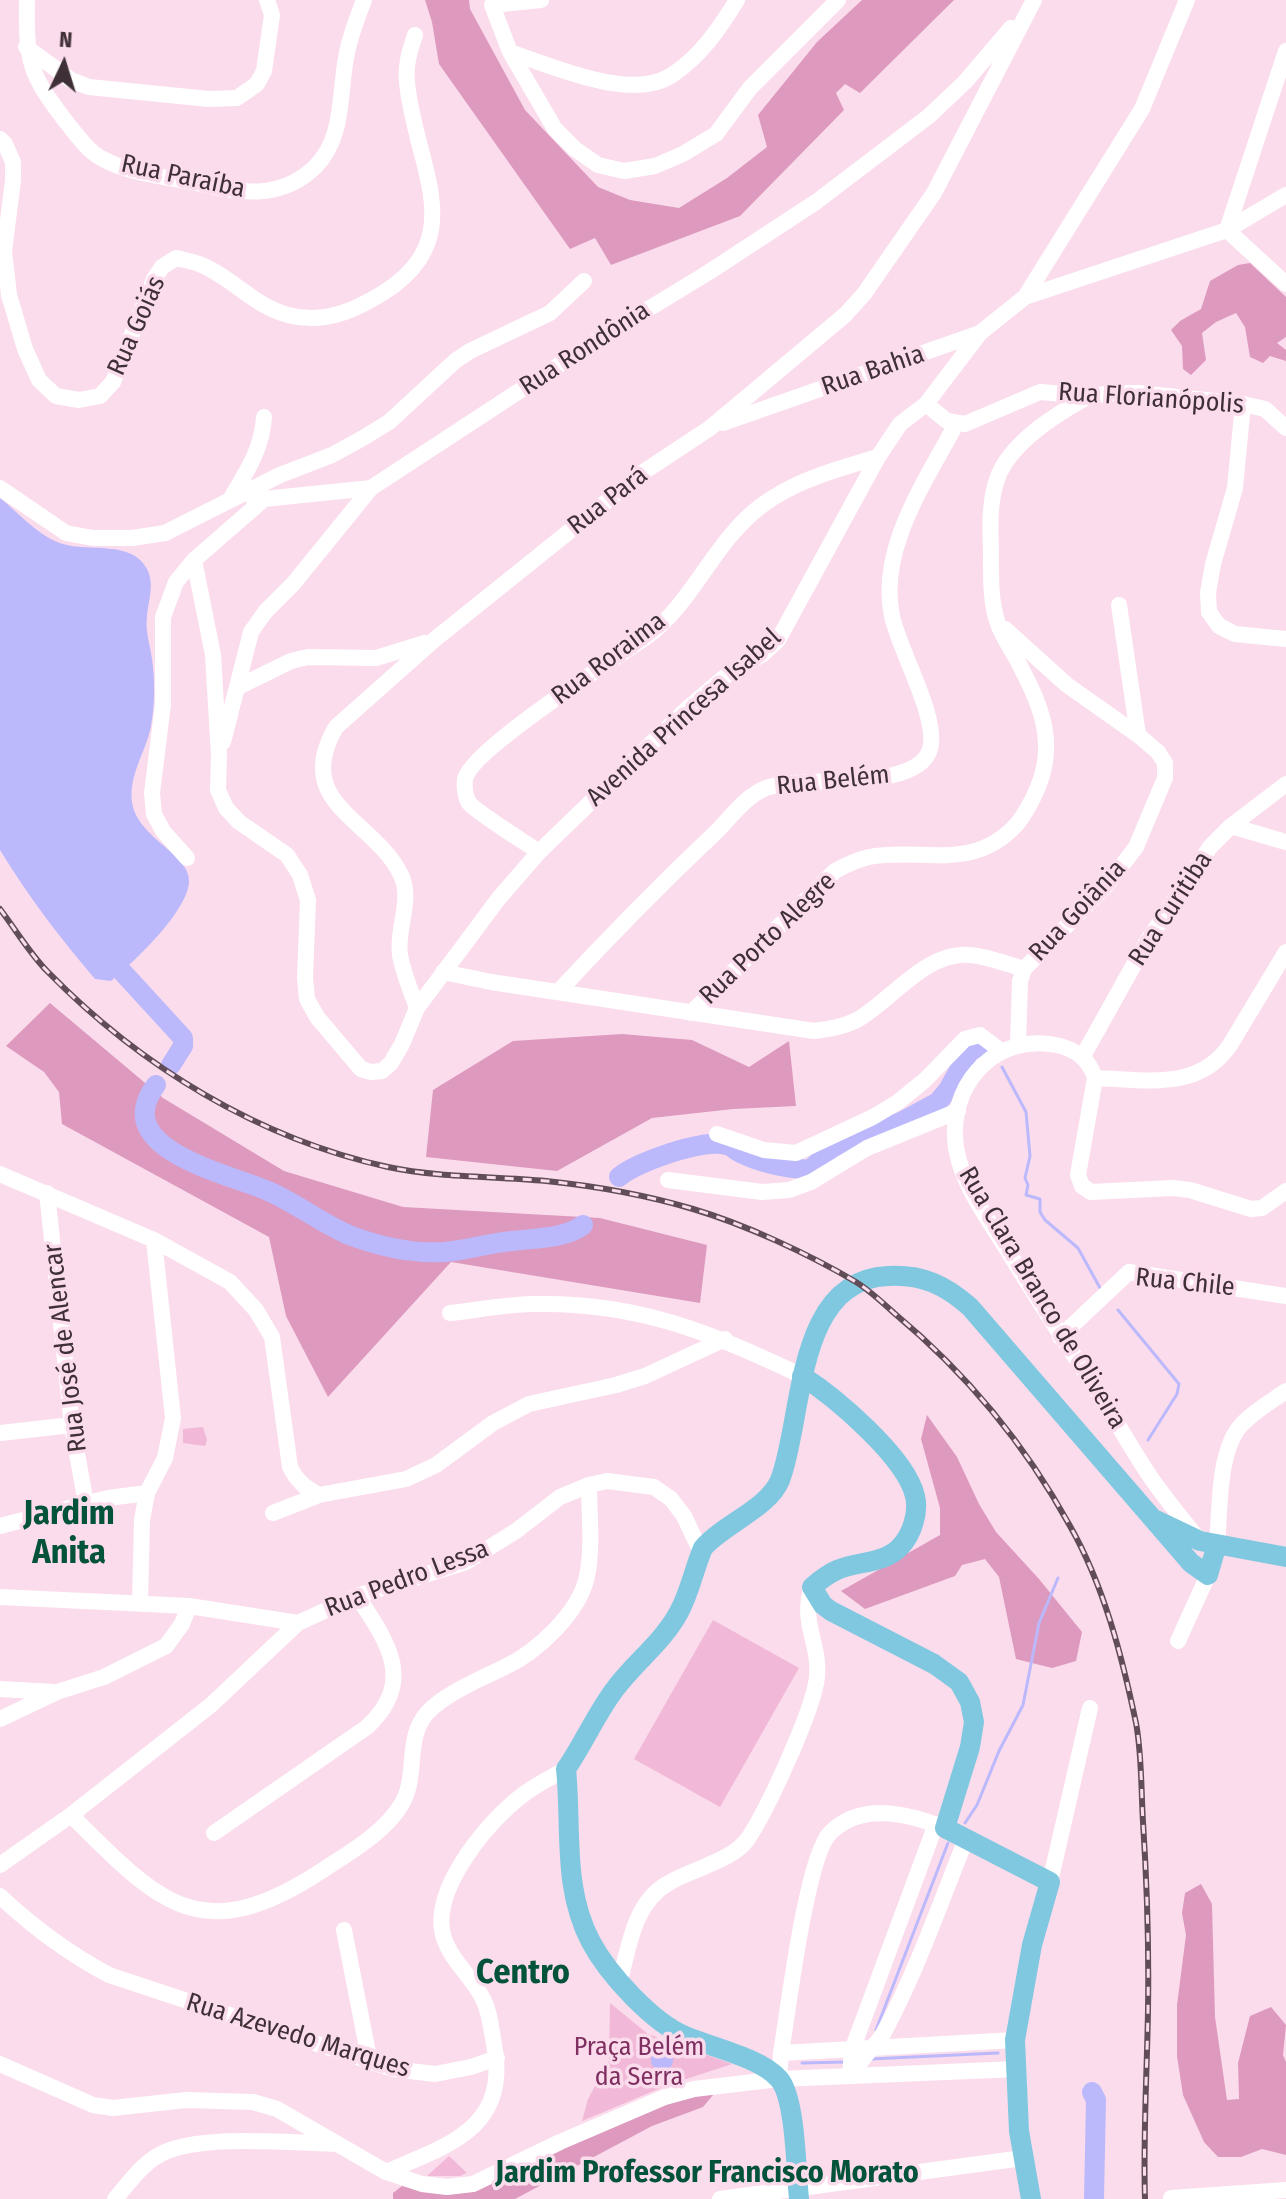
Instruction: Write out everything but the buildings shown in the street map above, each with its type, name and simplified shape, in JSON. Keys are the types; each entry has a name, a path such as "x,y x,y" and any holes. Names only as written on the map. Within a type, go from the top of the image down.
{"main road":[{"path":"798,2194 793,2126 786,2091 779,2079 758,2065 662,2024 600,1957 581,1918 572,1882 566,1769 598,1711 666,1632 679,1612 701,1552 710,1540 757,1507 779,1483 805,1366 818,1326 830,1306 861,1282 879,1276 905,1275 932,1280 952,1292 970,1307 1149,1517 1191,1563 1208,1575"},
{"path":"805,1366 878,1440 910,1483 917,1509 911,1532 900,1547 887,1557 838,1570 812,1587 823,1605 831,1611 934,1664 959,1682 970,1702 974,1722 970,1747 941,1826 1050,1882 1032,1945 1015,2040 1023,2158 1031,2199"},
{"path":"1149,1517 1209,1542 1286,1557"},
{"path":"1208,1575 1209,1542"}],"street":[{"path":"27,0 26,47 71,80 89,87 209,99 237,98 257,84 264,71 272,15 267,0"},
{"name":"Rua Paraíba","path":"26,47 43,92 81,141 99,157 120,166 201,185 263,193 290,186 313,169 332,145 345,58 364,0"},
{"path":"541,0 492,5 510,52 555,129 575,149 598,165 624,171 655,166 716,134 750,88 838,0"},
{"path":"510,52 613,84 640,84 670,77 700,52 737,0"},
{"name":"Rua Bahia","path":"710,428 980,333 1025,297 1142,109 1187,0"},
{"name":"Rua Pará","path":"417,1008 400,954 405,890 402,877 391,860 333,800 324,782 321,767 325,746 336,727 434,640 642,473 710,428 822,335 864,294 934,193 1033,1"},
{"name":"Rua Rondônia","path":"219,755 251,632 371,488 591,344 749,246 893,146 965,82 1033,1"},
{"name":"Rua Goiás","path":"0,139 13,162 4,251 9,295 25,349 39,380 56,396 79,400 100,396 113,382 154,279 162,267 176,258 200,264 258,303 289,316 321,318 345,314 380,296 408,273 427,244 434,218 433,194 407,82 407,62 415,35"},
{"path":"1286,51 1227,230 1286,284"},
{"name":"Rua Bahia","path":"1025,297 1227,230 1286,195"},
{"path":"0,488 66,533 93,538 132,538 165,533 280,475 332,455 363,438 389,422 455,361 550,313 584,281"},
{"name":"Avenida Princesa Isabel","path":"417,1008 499,898 539,852 689,707 728,674 763,654 778,640 878,457 900,424 926,404 980,333"},
{"name":"Rua Florianópolis","path":"956,424 978,421 1040,392 1089,396 1139,393 1265,409 1286,428"},
{"name":"Rua Porto Alegre","path":"691,1013 835,871 869,857 942,857 969,852 994,843 1017,823 1034,795 1045,768 1048,746 1044,719 1032,688 998,623 992,581 991,504 999,473 1022,442 1057,414 1089,396"},
{"path":"926,404 947,421 956,424"},
{"path":"1243,404 1235,488 1213,564 1208,593 1209,612 1219,626 1235,634 1286,639"},
{"path":"230,499 258,450 264,417"},
{"name":"Rua Belém","path":"558,992 649,895 763,789 790,782 885,778 920,766 930,750 931,729 892,617 889,590 901,530 956,424"},
{"name":"Rua Roraima","path":"539,852 469,804 464,789 465,776 474,764 516,728 661,625 733,530 761,506 786,489 878,457"},
{"path":"230,499 263,500 371,488"},
{"path":"187,858 163,831 154,814 152,793 163,704 163,617 176,582 194,560 263,500"},
{"name":"Rua Rondônia","path":"194,560 213,655 218,790 226,808 239,822 287,855 300,875 308,900 307,999 317,1017 351,1060 361,1069 371,1072 382,1071 391,1063 417,1008"},
{"path":"1119,605 1138,735"},
{"name":"Rua Goiânia","path":"998,623 1067,685 1138,735 1158,752 1165,763 1165,778 1136,847 1107,885 1024,969 1020,981 1018,1044"},
{"path":"238,687 291,661 308,657 376,658 434,640"},
{"name":"Rua Curitiba","path":"1083,1056 1097,1026 1168,907 1210,847 1231,826 1286,784"},
{"path":"1231,826 1286,842"},
{"path":"1095,1078 1184,1078 1207,1070 1230,1045 1286,952"},
{"path":"443,972 814,1031 854,1022 928,966 950,956 968,955 1024,969"},
{"path":"717,1134 764,1150 796,1153 898,1102 925,1080 965,1039 980,1035 1001,1051"},
{"name":"Rua Clara Branco de Oliveira","path":"1083,1056 1063,1047 1042,1043 1018,1044 1001,1051 979,1067 962,1094 958,1111 955,1136 960,1162 972,1189 1060,1337 1153,1481 1209,1542"},
{"path":"1083,1056 1095,1078 1078,1175 1082,1186 1091,1192 1172,1188 1190,1190 1251,1209 1262,1208 1286,1191"},
{"path":"668,1180 762,1192 789,1190 811,1182 867,1148 958,1111"},
{"path":"0,1174 154,1240 230,1282 256,1310 272,1337 290,1467 305,1488 319,1495"},
{"name":"Rua José de Alencar","path":"47,1193 72,1425 86,1504"},
{"path":"140,1603 142,1520 147,1493 165,1458 173,1418 154,1240"},
{"name":"Rua Chile","path":"1060,1337 1129,1272 1286,1296"},
{"path":"450,1313 534,1304 626,1310 668,1319 805,1366"},
{"path":"273,1513 319,1495 377,1486 415,1476 436,1465 501,1418 529,1404 645,1376 725,1339"},
{"path":"1209,1542 1230,1441 1239,1426 1286,1391"},
{"path":"0,1433 72,1425"},
{"name":"Rua Pedro Lessa","path":"0,1865 71,1815 211,1705 298,1623 357,1596 466,1562 516,1531 560,1497 607,1481 654,1487 671,1499 684,1516 701,1552"},
{"path":"71,1815 131,1876 175,1902 207,1912 252,1906 277,1898 304,1882 360,1845 389,1821 403,1803 411,1782 417,1730 428,1713 477,1680 515,1663 538,1647 568,1615 587,1577 589,1485"},
{"path":"0,1526 86,1504 147,1493"},
{"path":"1178,1641 1208,1575"},
{"path":"620,1980 636,1922 647,1901 665,1884 737,1850 747,1840 772,1792 812,1702 817,1678 817,1658 807,1622 806,1603 812,1587"},
{"path":"214,1833 367,1727 383,1712 392,1691 394,1673 391,1655 357,1596"},
{"path":"0,1597 189,1606 298,1623"},
{"path":"0,1719 57,1692 104,1677 166,1646 182,1624 189,1606"},
{"path":"0,1689 57,1692"},
{"path":"1050,1882 1090,1708"},
{"path":"386,2172 441,2149 472,2129 487,2112 494,2093 497,2058 489,2016 483,1998 444,1941 442,1914 454,1875 478,1840 509,1806 566,1769"},
{"path":"535,1788 558,1793 570,1805"},
{"path":"779,2079 816,1859 830,1834 849,1821 871,1813 892,1812 941,1826 852,2050 853,2076"},
{"path":"853,2076 882,2035 911,1974 966,1839"},
{"name":"Rua Azevedo Marques","path":"0,1896 35,1928 72,1955 109,1975 370,2063 435,2074 497,2058"},
{"path":"344,1930 370,2063"},
{"path":"781,2053 1015,2040"},
{"path":"0,2064 93,2105 113,2108 186,2100 253,2102 277,2109 386,2172 422,2184 447,2187 473,2184 665,2097 723,2084 1017,2069"},
{"path":"115,2199 141,2169 157,2156 175,2148 217,2143 340,2144"},
{"path":"720,2199 798,2194 1023,2158"},
{"path":"1171,2198 1286,2190"}],"green space":[{"path":"203,1427 207,1440 205,1446 183,1443 183,1429"},
{"path":"713,1620 799,1668 720,1807 634,1759"},
{"name":"Praça Belém da Serra","path":"610,2003 648,2034 732,2064 668,2085 582,2121 588,2099 609,2060"},
{"path":"449,2156 467,2173 460,2176 427,2176"}],"shaded area":[{"path":"425,0 469,0 470,9 525,110 598,187 630,200 679,208 727,178 767,147 758,115 817,42 862,0 954,0 860,93 845,84 836,93 844,110 740,216 611,265 595,238 570,249 439,64"},
{"path":"1250,263 1286,297 1286,337 1277,343 1286,350 1286,361 1270,356 1263,363 1250,357 1245,327 1236,313 1202,333 1206,360 1191,375 1183,369 1182,346 1171,330 1201,309 1210,281 1238,265"},
{"path":"50,1003 163,1098 284,1171 403,1207 600,1218 707,1245 700,1303 451,1262 328,1397 286,1316 269,1237 62,1124 59,1092 44,1072 6,1046"},
{"path":"622,1034 692,1040 749,1067 789,1041 796,1106 652,1118 557,1171 426,1157 433,1090 513,1041"},
{"path":"927,1415 957,1457 996,1532 1082,1632 1076,1661 1052,1668 1016,1659 999,1577 985,1559 962,1565 955,1576 865,1609 841,1591 940,1535 940,1508 921,1439"},
{"path":"1201,1884 1212,1904 1215,2017 1227,2100 1239,2099 1238,2063 1250,2016 1271,2007 1286,2025 1283,2055 1286,2062 1286,2155 1262,2149 1241,2157 1218,2157 1204,2142 1183,2095 1177,2056 1177,2005 1186,1935 1182,1913 1185,1893"},
{"path":"718,2089 703,2107 652,2126 515,2199 393,2199 393,2193 402,2186 432,2192 675,2100"}],"water":[{"path":"0,498 54,541 73,546 121,550 140,560 149,575 151,587 147,627 154,675 153,709 149,736 134,776 133,807 146,829 183,864 189,883 186,895 169,922 145,950 111,981 95,979 45,916 0,850"},
{"path":"662,2049 673,2060 662,2071 651,2060"}],"waterway":[{"path":"105,953 183,1038 183,1046 171,1065"},
{"path":"619,1177 671,1153 716,1144 767,1163 810,1170 833,1147 901,1122 938,1102 969,1052 976,1048 987,1049"},
{"path":"1002,1067 1026,1112 1030,1156 1025,1178 1028,1185 1026,1195 1040,1199 1040,1212 1045,1220 1078,1248 1100,1288"},
{"path":"156,1085 145,1108 148,1127 160,1143 203,1167 289,1201 360,1239 408,1250 445,1252 558,1235 583,1225"},
{"path":"1118,1310 1179,1384 1177,1394 1148,1440"},
{"path":"965,1823 977,1805 999,1751 1023,1705 1039,1623 1058,1578"},
{"path":"876,2030 948,1843"},
{"path":"870,2059 998,2053"},
{"path":"802,2063 846,2062"},
{"path":"1092,2092 1096,2100 1094,2199"}],"railway":[{"path":"0,909 41,965 84,1006 162,1068 248,1118 293,1138 388,1167 602,1188 713,1215 755,1231 861,1285 920,1336 969,1385 1034,1466 1070,1526 1093,1573 1125,1672 1140,1760 1146,1869 1148,2010 1145,2199"}],"district":[{"name":"Jardim Anita","path":"69,1534"},
{"name":"Centro","path":"523,1974"},
{"name":"Jardim Professor Francisco Morato","path":"707,2174"}]}
